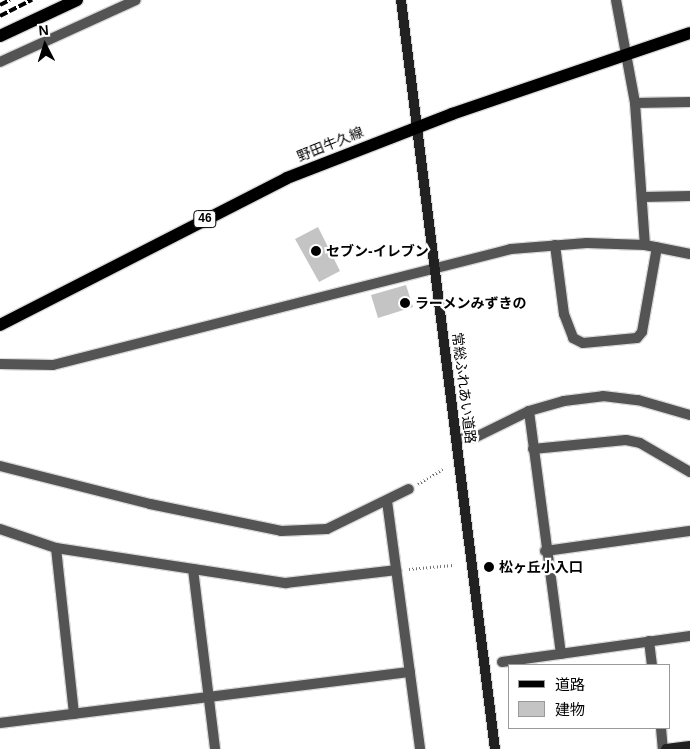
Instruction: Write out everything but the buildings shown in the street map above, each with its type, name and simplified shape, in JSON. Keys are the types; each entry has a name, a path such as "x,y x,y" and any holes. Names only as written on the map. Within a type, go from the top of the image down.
{"main road":[{"path":"0,36 77,0"},
{"name":"野田牛久線","path":"0,325 286,178 417,126 690,33"}],"street":[{"path":"0,62 136,0"},
{"name":"常総ふれあい道路","path":"401,0 495,749"},
{"path":"616,0 635,103 643,197 644,245"},
{"path":"635,103 690,102"},
{"path":"643,197 690,196"},
{"path":"555,244 564,314 574,338 583,343 637,338 642,332 657,247"},
{"path":"0,364 53,365 511,249 555,244 644,245 690,254"},
{"path":"456,439 476,437 529,411 564,401 603,396 638,400 690,415"},
{"path":"529,411 545,551 560,654"},
{"path":"533,449 626,440 640,443 690,472"},
{"path":"0,466 150,504 281,531 327,530 409,489"},
{"path":"387,501 420,749"},
{"path":"0,529 56,548 286,583 396,570"},
{"path":"545,551 690,531"},
{"path":"56,548 74,714"},
{"path":"194,569 215,749"},
{"path":"502,662 690,636"},
{"path":"649,641 652,664"},
{"path":"0,723 410,672"},
{"path":"661,729 665,749 690,746"}],"path":[{"path":"409,489 444,469"},
{"path":"396,570 453,565"}],"railway":[{"path":"0,5 10,0"},
{"path":"0,16 32,0"}],"place":[{"name":"セブン-イレブン","path":"316,251"},
{"name":"ラーメンみずきの","path":"405,303"},
{"name":"松ヶ丘小入口","path":"489,567"}]}
